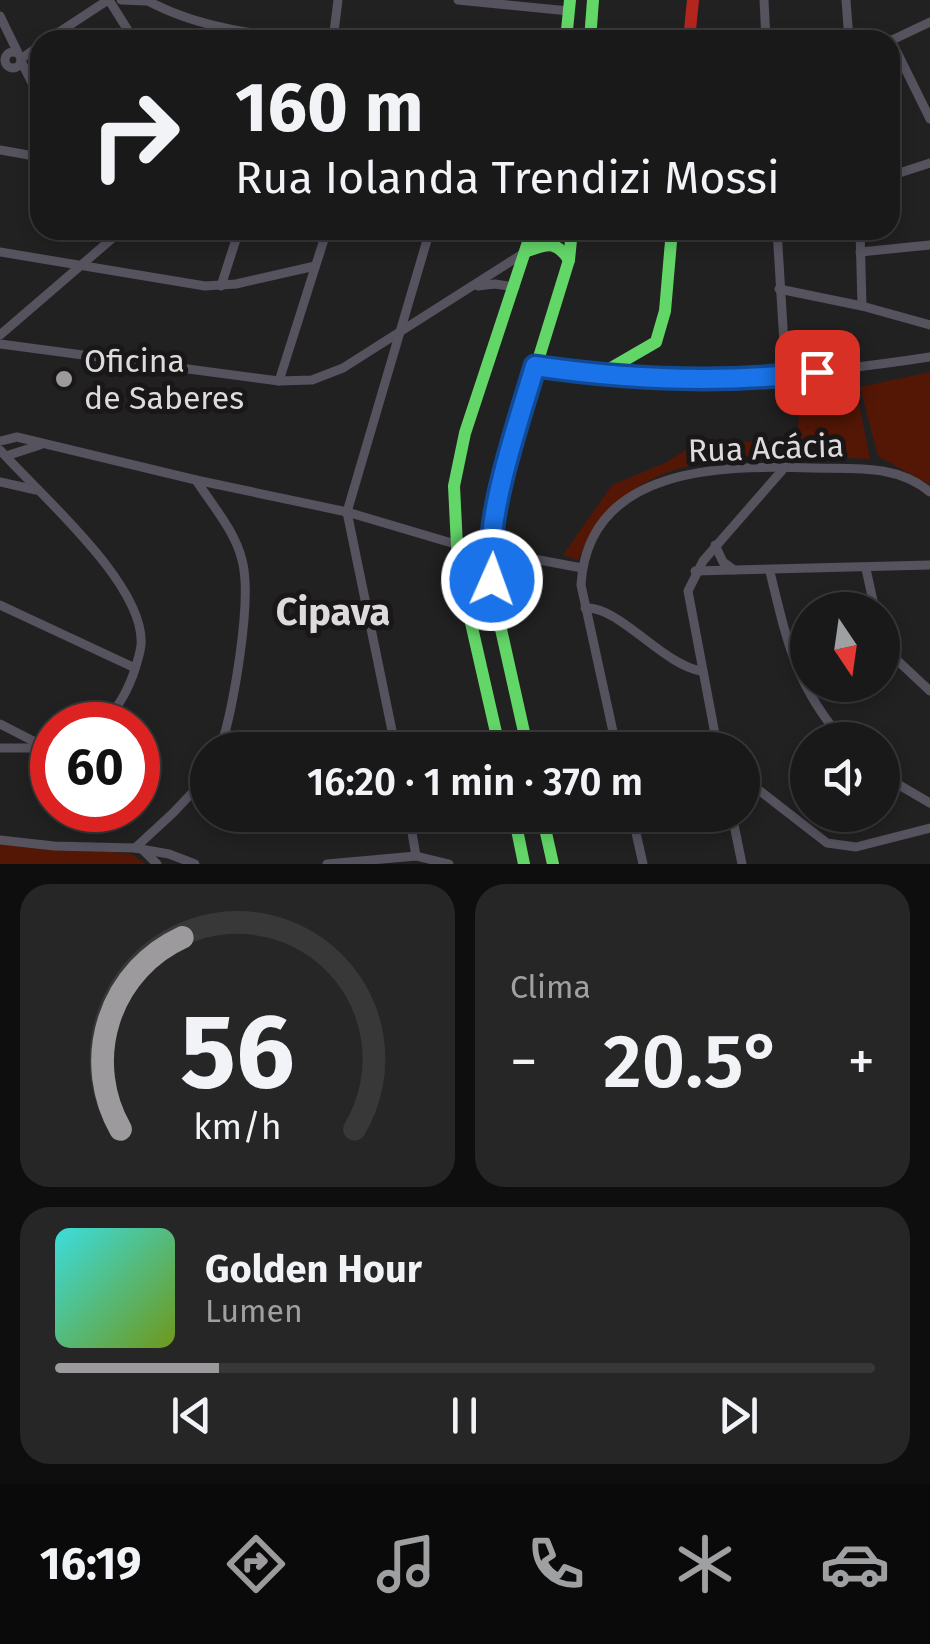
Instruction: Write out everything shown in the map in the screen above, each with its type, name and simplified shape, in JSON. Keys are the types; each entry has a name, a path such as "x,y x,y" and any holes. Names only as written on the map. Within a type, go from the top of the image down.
{"main road":[{"path":"591,30 593,0"},
{"path":"690,30 693,0"},
{"path":"496,732 455,544 454,486 459,456 530,240"},
{"path":"524,732 494,598 491,551 502,486 569,260 571,240"},
{"path":"535,366 599,375 653,345 659,338 665,312 671,240"},
{"path":"527,251 551,242 560,246 569,260"},
{"path":"517,832 524,864"},
{"path":"546,832 553,864"}],"street":[{"path":"65,30 115,1 147,0 208,26 239,30"},
{"path":"334,30 338,0"},
{"path":"458,0 569,6"},
{"path":"764,0 766,30"},
{"path":"846,0 848,30"},
{"path":"115,1 129,30"},
{"path":"0,16 11,58 30,82"},
{"path":"900,37 930,22"},
{"path":"900,59 930,119"},
{"path":"0,150 30,155"},
{"path":"900,173 930,163"},
{"path":"0,334 111,240"},
{"path":"221,286 236,240"},
{"path":"280,381 324,240"},
{"path":"392,732 347,512 427,240"},
{"path":"777,240 786,376"},
{"path":"860,240 862,306"},
{"path":"860,252 930,245"},
{"path":"0,344 280,381 312,380 328,376 400,334 527,251"},
{"path":"0,252 174,282 221,286 315,266"},
{"path":"475,286 515,287"},
{"path":"779,290 862,306 930,325"},
{"path":"599,375 680,381 786,376 930,357"},
{"path":"0,442 12,437 347,512 455,544"},
{"path":"3,453 42,445"},
{"path":"3,453 111,570 129,597 142,644 119,702"},
{"path":"714,732 688,598 695,571 785,467"},
{"name":"Rua Acácia","path":"582,568 593,535 610,514 644,488 695,472 785,467 885,470 912,479 930,492"},
{"path":"196,480 237,545 246,583 242,640 226,732"},
{"path":"0,482 38,491"},
{"path":"715,545 720,557 734,570"},
{"path":"491,551 582,568 585,608 613,732"},
{"path":"695,571 930,565"},
{"path":"866,569 871,592"},
{"path":"770,572 800,679 829,722"},
{"path":"0,605 135,668"},
{"path":"585,608 602,610 682,666 701,671"},
{"path":"900,662 930,690"},
{"path":"0,724 30,738"},
{"path":"0,748 30,747"},
{"path":"900,786 930,803"},
{"path":"760,791 827,844 856,847 930,828"},
{"path":"139,849 190,796"},
{"path":"412,832 416,856"},
{"path":"636,832 644,864"},
{"path":"735,832 742,864"},
{"path":"0,840 139,849 195,864"},
{"path":"139,849 157,864"},
{"path":"328,864 416,856 449,864"}],"shaded area":[{"path":"930,372 930,485 878,456 860,387"},
{"path":"855,383 870,459 762,456 691,465 657,477 627,494 596,523 578,560 563,555 612,485 665,463 702,440 749,442 797,436 800,405 816,389"},
{"path":"0,841 131,854 146,864 0,864"}],"traffic: fast":[{"path":"567,30 570,0"},
{"path":"591,30 593,0"},
{"path":"496,732 458,566 454,486 465,433 529,240"},
{"path":"524,732 494,598 491,551 514,438 569,260 571,240"},
{"path":"535,366 599,375 656,342 665,311 671,240"},
{"path":"527,251 551,245 569,260"},
{"path":"517,832 524,864"},
{"path":"546,832 553,864"}],"traffic: jam":[{"path":"690,30 693,0"}],"place":[{"name":"Oficina de Saberes","path":"64,379"}],"district":[{"name":"Cipava","path":"333,612"}],"route":[{"path":"492,580 491,551 502,486 535,366 680,381 817,372"}]}
